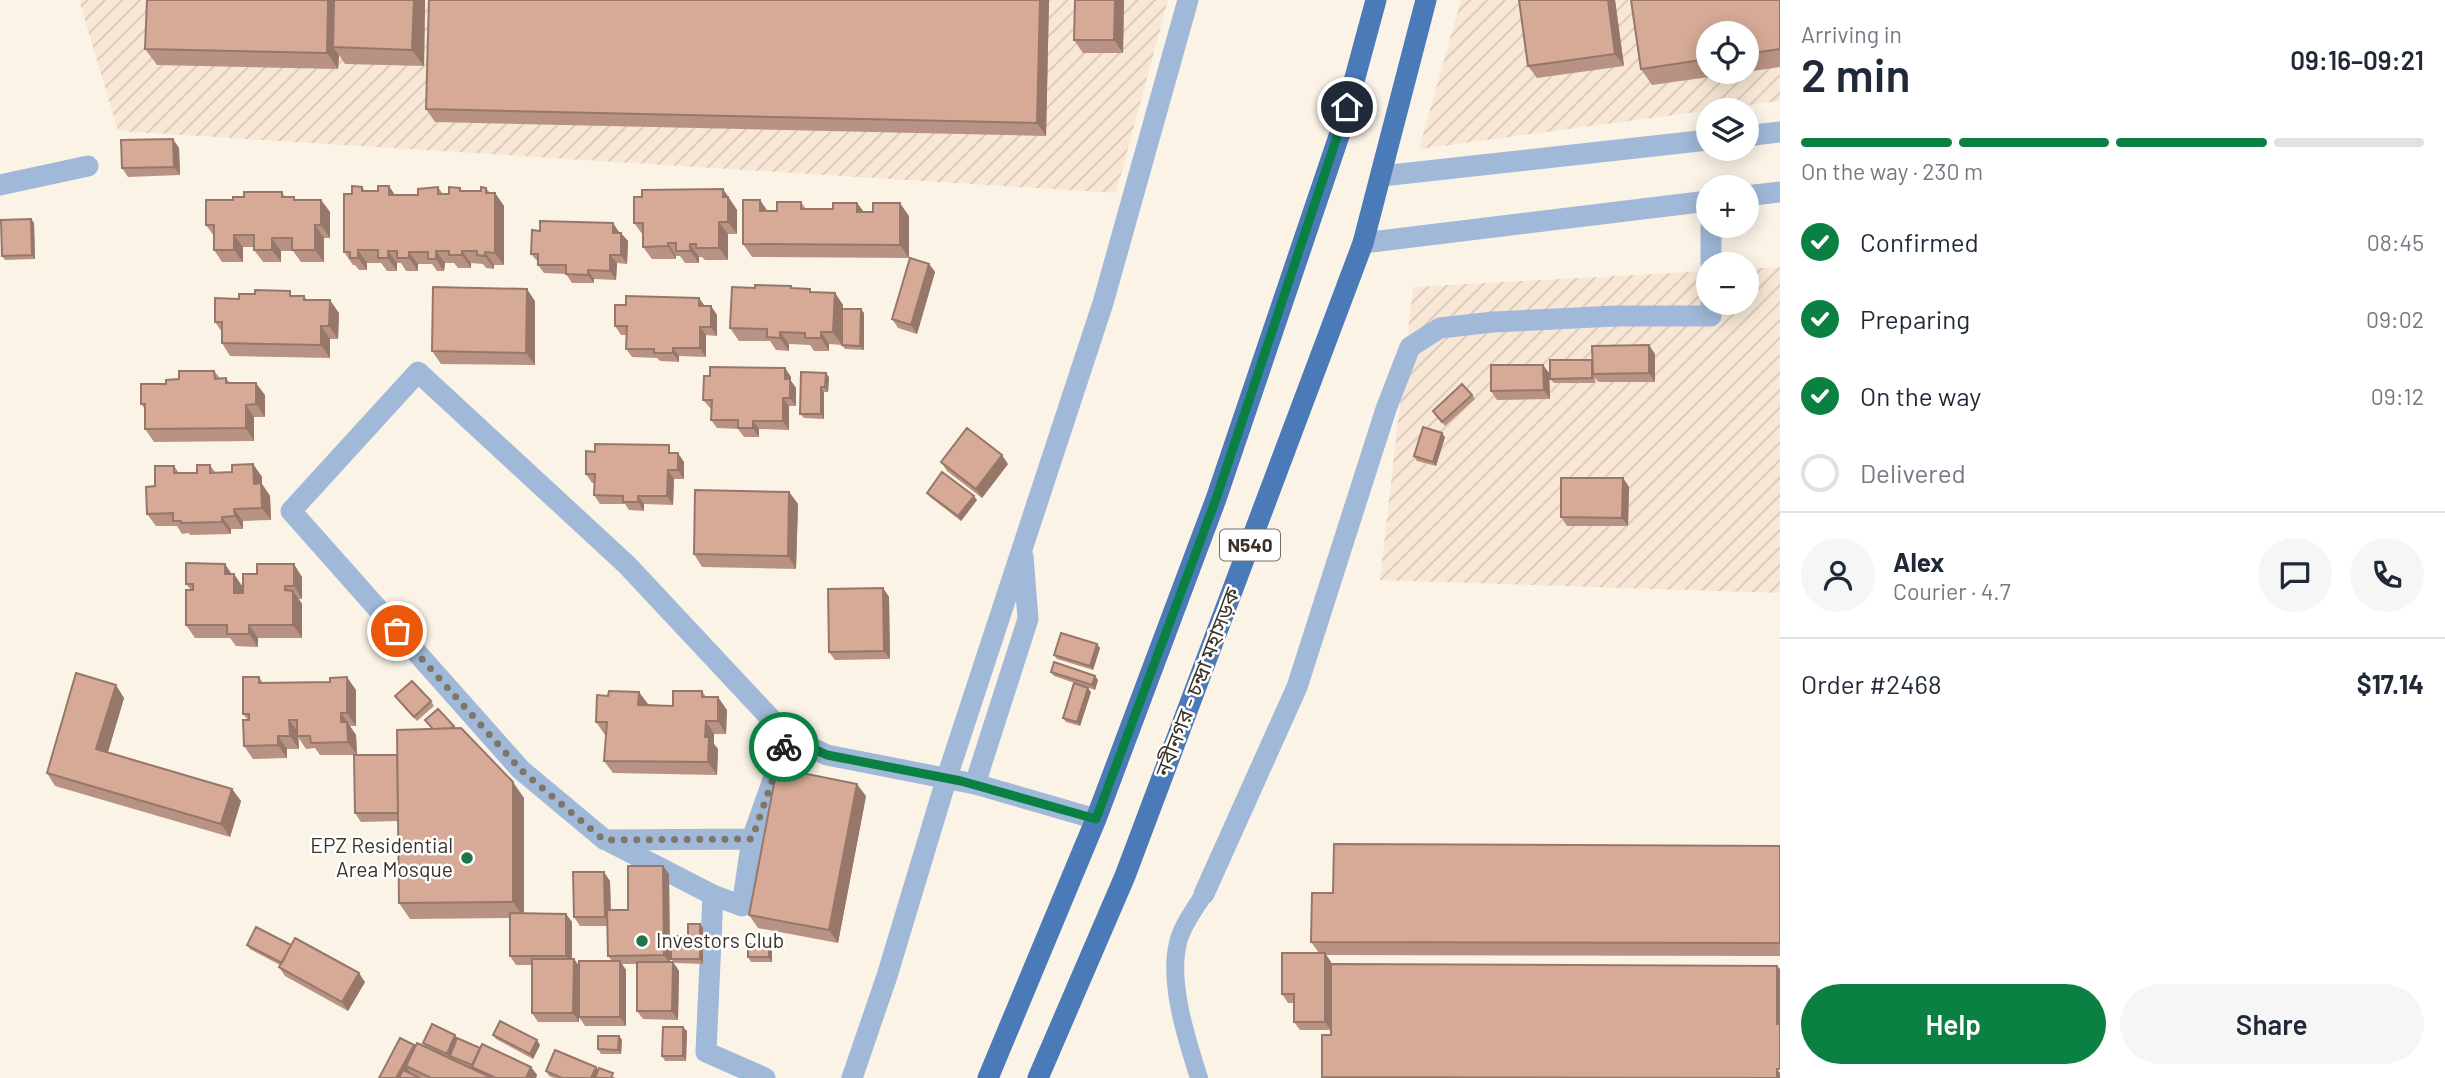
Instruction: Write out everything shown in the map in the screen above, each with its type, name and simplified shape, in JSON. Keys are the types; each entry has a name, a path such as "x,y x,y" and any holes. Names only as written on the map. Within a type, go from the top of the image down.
{"highway":[{"name":"N540","path":"988,1078 1096,819 1220,486 1340,134 1376,0"},
{"name":"নবীনগর - চন্দ্রা মহাসড়ক","path":"1038,1078 1125,876 1363,243 1426,0"}],"street":[{"path":"852,1078 887,976 947,777 1103,303 1188,0"},
{"path":"1759,134 1780,132"},
{"path":"1382,176 1696,142"},
{"path":"0,185 88,166"},
{"path":"1759,194 1780,192"},
{"path":"1363,243 1696,202"},
{"path":"1203,894 1297,687 1386,410 1410,347 1440,328 1493,322 1711,315"},
{"path":"788,737 752,839 742,906 713,895 604,840 521,770 291,511 418,372 627,565 788,737 827,755 947,777 1096,819"},
{"path":"975,784 1028,619 1023,547"},
{"path":"604,840 752,839"},
{"path":"713,895 706,1052 765,1078"}],"lane":[{"path":"1199,1078 1189,1047 1175,980 1178,942 1203,894"}],"shaded area":[{"path":"79,0 1168,0 1116,193 118,131"},
{"path":"1461,0 1780,0 1780,101 1759,104 1759,98 1696,98 1696,112 1419,149"},
{"path":"1780,267 1780,593 1380,580 1413,287 1696,272 1696,315 1759,315 1759,268"}],"building":[{"path":"147,0 328,0 327,53 145,49"},
{"path":"334,0 414,0 412,50 333,47"},
{"path":"429,0 1040,0 1037,123 426,109"},
{"path":"1075,0 1115,0 1114,40 1074,40"},
{"path":"1519,0 1608,0 1615,54 1528,66"},
{"path":"1631,0 1780,0 1780,49 1759,52 1759,21 1696,21 1696,61 1641,69"},
{"path":"173,139 174,167 122,168 121,140"},
{"path":"352,186 362,187 362,191 378,191 378,186 389,186 389,195 418,195 418,189 438,187 438,194 449,194 449,187 460,188 460,191 481,191 481,187 486,188 486,193 495,193 495,253 485,252 485,256 477,255 477,251 462,251 462,255 449,255 449,251 436,251 436,259 428,259 428,252 409,252 409,258 397,258 397,251 388,251 388,258 378,258 378,250 358,250 358,258 350,258 350,252 344,252 344,194 352,194"},
{"path":"723,189 723,197 728,197 728,222 719,222 719,248 696,248 696,244 690,244 690,251 676,251 676,243 643,247 643,223 634,223 634,197 642,197 642,190"},
{"path":"244,192 282,192 282,197 294,197 294,200 321,200 321,225 315,225 315,250 292,250 292,238 272,238 272,250 254,250 254,235 234,235 234,250 214,250 214,225 206,225 206,200 233,200 233,197 244,197"},
{"path":"743,200 760,200 760,211 777,211 777,202 801,202 801,209 833,209 833,203 857,203 857,212 873,212 873,203 900,203 900,245 743,244"},
{"path":"31,219 32,255 2,256 1,220"},
{"path":"540,221 613,223 613,233 621,233 621,255 610,255 610,271 588,270 588,275 566,274 566,265 538,265 538,254 531,254 532,230 540,231"},
{"path":"910,258 929,264 911,325 892,319"},
{"path":"755,285 791,286 810,289 810,292 835,293 833,332 821,332 821,338 805,338 805,333 780,332 780,338 767,337 767,329 730,328 732,287 755,288"},
{"path":"433,287 527,289 526,353 432,351"},
{"path":"255,290 290,291 290,296 304,296 304,300 330,300 329,326 321,326 321,345 222,343 222,322 215,322 215,298 239,299 239,294 255,294"},
{"path":"626,296 699,298 699,306 711,306 711,327 700,327 700,348 673,348 673,353 654,353 654,349 626,349 627,326 615,326 615,305 626,305"},
{"path":"842,309 861,309 860,346 842,345"},
{"path":"1649,345 1649,373 1593,374 1592,346"},
{"path":"1550,360 1592,360 1592,378 1550,379"},
{"path":"1491,365 1543,365 1544,390 1491,391"},
{"path":"710,367 785,368 785,379 790,379 790,398 783,398 783,421 753,421 753,428 738,428 738,420 711,420 712,400 703,400 704,376 710,376"},
{"path":"179,371 214,371 215,379 226,378 226,383 256,383 256,404 246,405 246,428 145,429 145,404 141,404 141,384 166,384 166,380 179,379"},
{"path":"801,372 826,373 825,387 821,387 821,414 800,414"},
{"path":"1462,384 1472,395 1442,422 1433,411"},
{"path":"1423,427 1442,433 1433,462 1414,456"},
{"path":"967,428 1002,455 976,489 941,462"},
{"path":"595,444 669,445 669,453 678,453 678,470 668,470 667,496 638,496 638,502 623,502 623,496 594,495 595,474 586,474 586,451 595,452"},
{"path":"253,464 254,484 261,483 262,508 234,509 235,516 222,517 222,522 181,523 173,521 173,513 147,514 146,487 155,486 155,466 174,466 174,473 197,473 197,465 210,465 210,473 232,472 232,465"},
{"path":"942,472 974,496 958,516 927,493"},
{"path":"1561,478 1623,478 1622,518 1561,517"},
{"path":"695,490 789,492 788,556 694,554"},
{"path":"186,563 225,564 225,574 234,574 234,593 243,593 243,574 257,574 257,564 294,564 294,586 285,586 285,590 293,591 293,625 249,625 249,634 227,634 227,625 186,625 186,590 193,590 193,584 186,584"},
{"path":"883,588 884,651 829,652 828,589"},
{"path":"1061,633 1097,644 1090,666 1054,655"},
{"path":"1054,662 1095,676 1092,685 1051,672"},
{"path":"76,673 116,685 96,749 232,789 221,824 47,773"},
{"path":"243,677 259,677 259,683 330,682 330,678 347,677 347,713 341,713 341,722 347,722 348,742 311,743 310,736 297,736 297,720 289,720 290,736 278,736 278,745 244,746 243,720 249,720 249,714 243,714"},
{"path":"412,681 431,701 414,717 395,696"},
{"path":"1074,683 1088,688 1077,722 1063,718"},
{"path":"609,691 639,692 638,705 673,706 673,691 702,691 702,697 718,697 718,721 706,721 705,737 709,737 708,762 604,761 607,722 596,722 597,695 608,696"},
{"path":"438,709 454,726 433,729 425,720"},
{"name":"EPZ Residential Area Mosque","path":"461,728 513,782 513,902 399,903 397,730"},
{"path":"354,755 397,755 398,813 355,813"},
{"path":"777,768 857,784 829,930 749,915"},
{"path":"1334,844 1780,846 1780,943 1311,942 1312,893 1333,893"},
{"name":"Investors Club","path":"628,866 663,866 664,955 608,956 607,910 628,910"},
{"path":"573,872 604,872 605,917 574,917"},
{"path":"510,913 566,914 566,956 510,956"},
{"path":"688,924 700,924 700,959 671,959 671,936 688,936"},
{"path":"256,927 291,945 282,963 247,945"},
{"path":"295,938 359,973 342,1002 279,967"},
{"path":"748,944 769,945 769,957 748,957"},
{"path":"1282,953 1325,953 1325,1022 1294,1022 1294,994 1282,994"},
{"path":"532,959 574,959 573,1013 532,1013"},
{"path":"579,961 620,961 620,1017 579,1017"},
{"path":"637,962 673,962 672,1011 637,1011"},
{"path":"1331,964 1777,966 1780,1069 1777,1069 1777,1078 1322,1077 1322,1035 1331,1035"},
{"path":"500,1021 537,1040 530,1054 493,1035"},
{"path":"432,1024 455,1035 447,1054 423,1043"},
{"path":"663,1027 683,1027 683,1056 662,1056"},
{"path":"598,1036 619,1036 618,1050 598,1049"},
{"path":"400,1038 414,1045 396,1078 379,1078"},
{"path":"457,1038 480,1048 472,1065 450,1056"},
{"path":"417,1043 492,1078 431,1078 406,1066"},
{"path":"482,1044 531,1067 526,1078 496,1078 472,1067"},
{"path":"555,1050 596,1067 591,1078 562,1078 546,1071"},
{"path":"599,1068 613,1073 611,1078 595,1078"},
{"path":"403,1070 420,1078 399,1078"}],"way so far":[{"path":"397,631 521,770 604,840 752,839 784,747"}],"place":[{"name":"EPZ Residential Area Mosque","path":"467,858"},
{"name":"Investors Club","path":"642,941"}],"route":[{"path":"784,747 788,737 827,755 947,777 1096,819 1216,499 1347,107"}]}
